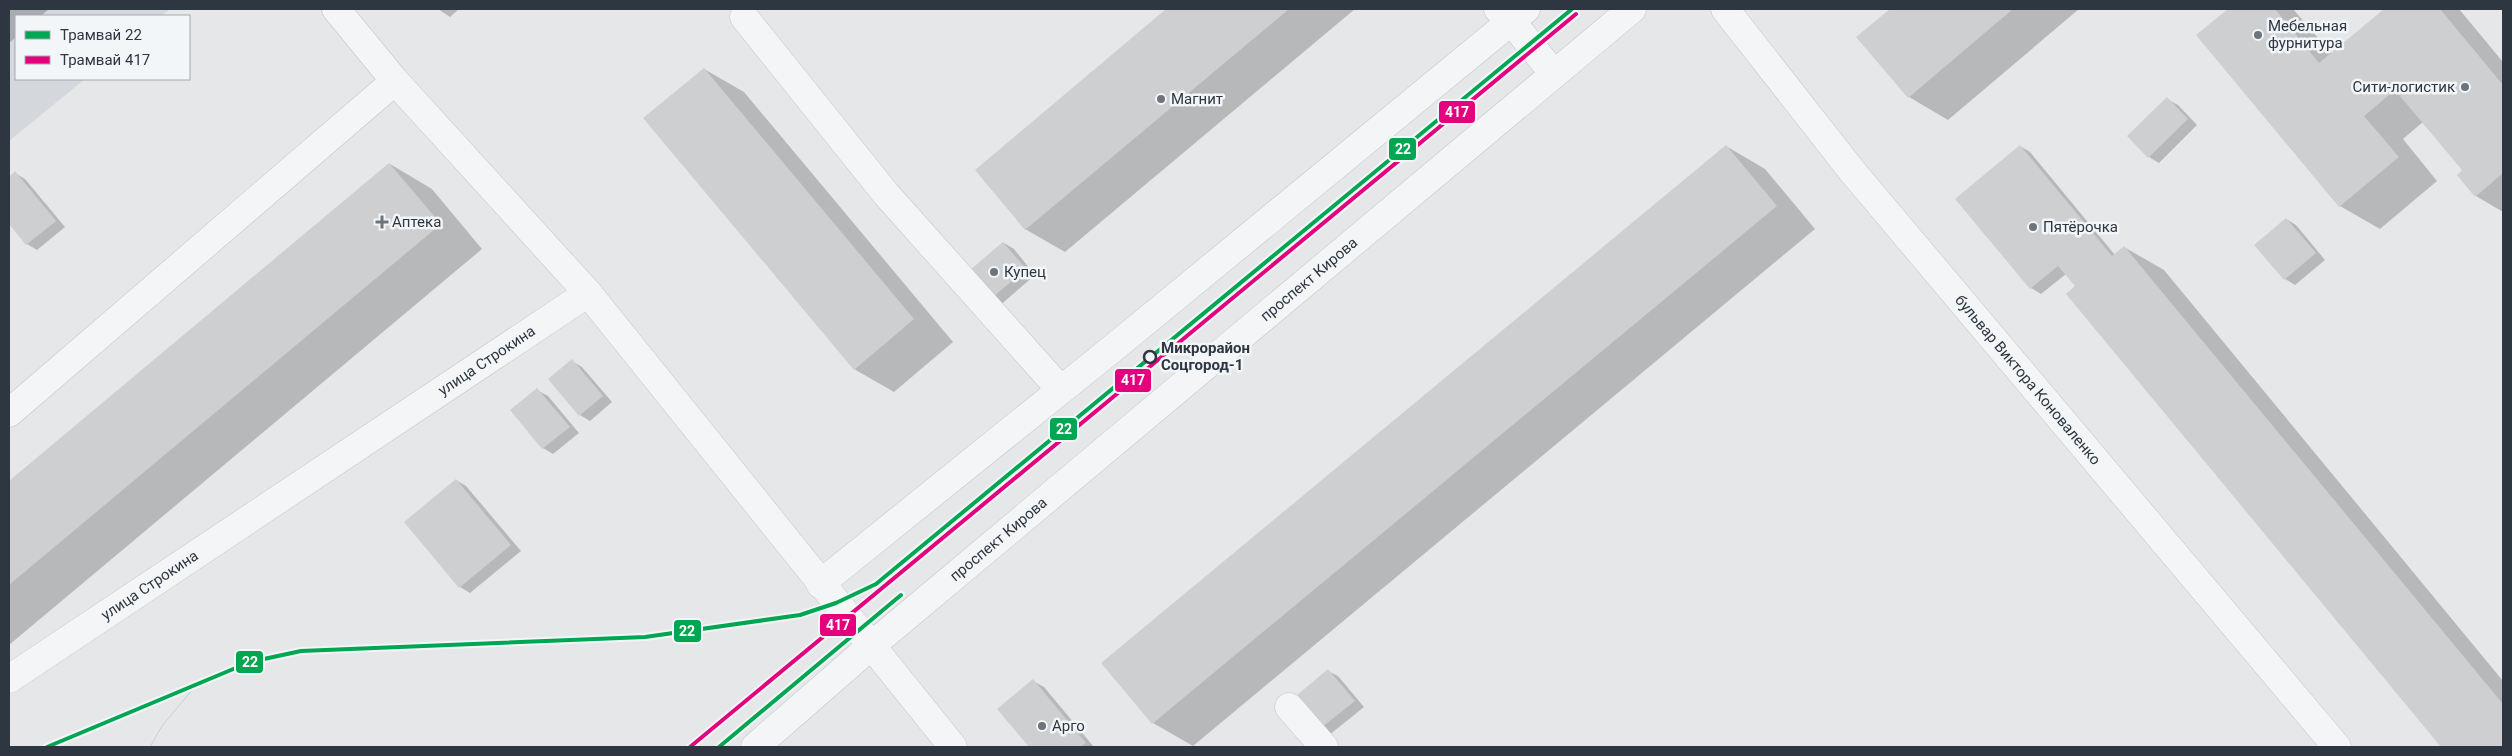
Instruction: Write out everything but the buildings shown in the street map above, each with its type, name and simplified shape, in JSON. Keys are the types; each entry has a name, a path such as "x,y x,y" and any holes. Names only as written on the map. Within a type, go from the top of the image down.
{"street":[{"path":"336,9 396,80 588,294 953,747"},
{"name":"проспект Кирова","path":"755,747 871,646 1632,9"},
{"name":"бульвар Виктора Коноваленко","path":"1725,9 1852,171 2337,747"},
{"path":"820,584 1060,390 1511,13 1554,74"},
{"path":"744,16 886,194 1060,390"},
{"path":"9,413 396,80"},
{"name":"улица Строкина","path":"9,679 588,294"},
{"path":"1289,707 1324,747"}],"shaded area":[{"path":"9,9 170,9 162,15 15,15 15,80 84,80 9,141"}],"tram line":[{"name":"22","path":"47,747 250,662 301,651 645,637 800,615 836,603 876,584 1572,9"},
{"name":"417","path":"690,747 1576,14"},
{"name":"22","path":"719,747 901,595"},
{"path":"150,747 162,726 198,683"}],"place":[{"name":"Мебельная фурнитура","path":"2258,35"},
{"name":"Сити-логистик","path":"2465,87"},
{"name":"Магнит","path":"1161,99"},
{"name":"Аптека","path":"382,222"},
{"name":"Пятёрочка","path":"2033,227"},
{"name":"Купец","path":"994,272"},
{"name":"Микрорайон Соцгород-1","path":"1150,357"},
{"name":"Арго","path":"1042,726"}]}
